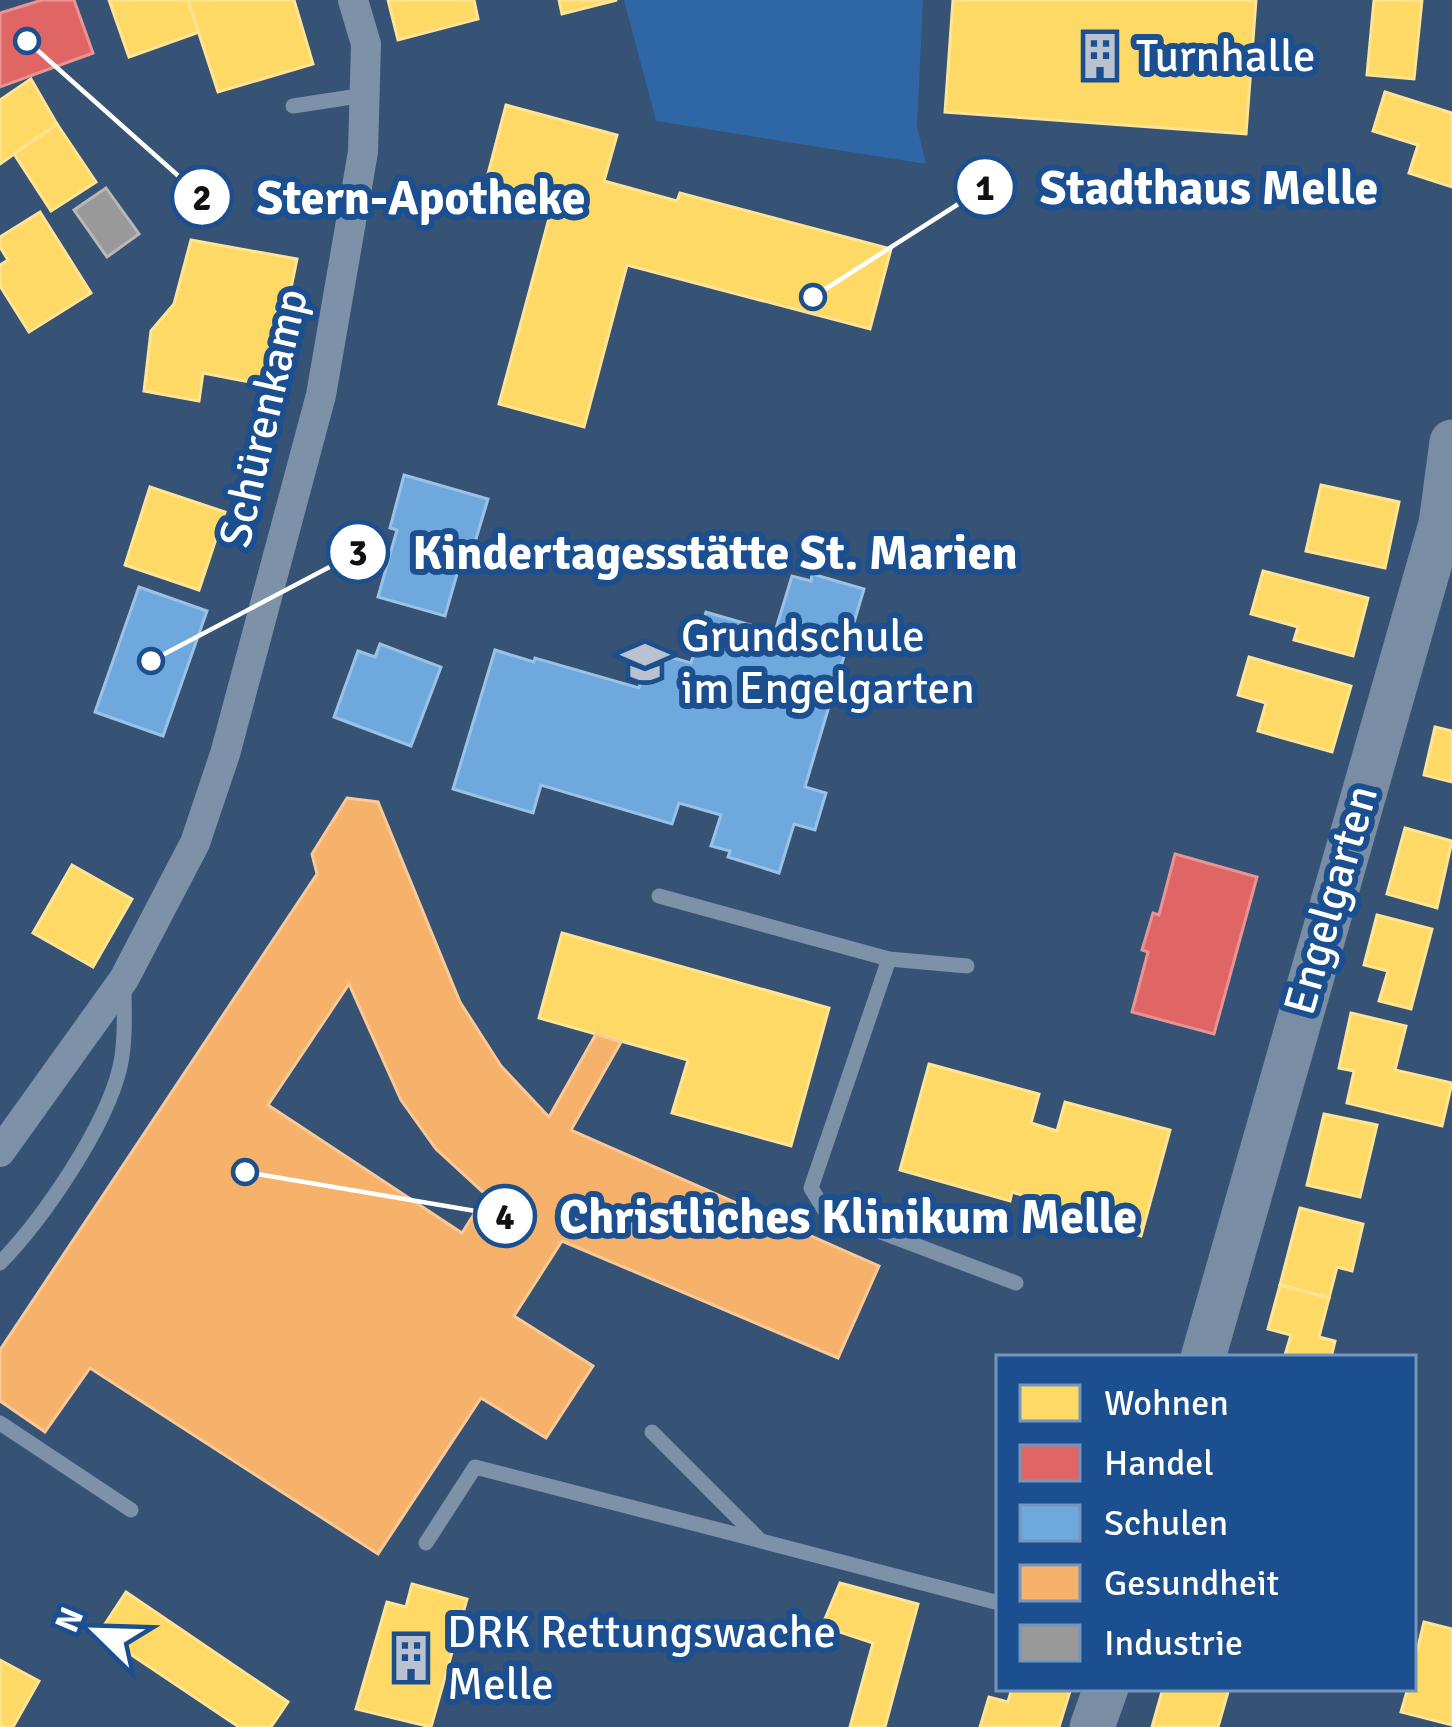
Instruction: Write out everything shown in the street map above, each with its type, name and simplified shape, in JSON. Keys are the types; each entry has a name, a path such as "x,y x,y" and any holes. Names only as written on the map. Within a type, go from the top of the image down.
{"street":[{"name":"Schürenkamp","path":"0,1151 124,979 195,843 225,754 302,476 360,174 366,44 353,0"},
{"name":"Engelgarten","path":"1204,1355 1441,524 1452,442"},
{"path":"1092,1727 1105,1691"}],"lane":[{"path":"293,106 365,95"},
{"path":"659,896 890,959 967,966"},
{"path":"890,959 811,1188 825,1211 1016,1283"},
{"path":"0,1263 23,1239 108,1103 120,1067 124,979"},
{"path":"0,1423 131,1510"},
{"path":"652,1432 761,1541"},
{"path":"426,1544 476,1467 996,1602"}],"shaded area":[{"path":"624,0 923,0 917,126 926,164 656,121"}],"building: Wohnen":[{"path":"109,0 188,0 199,32 129,57"},
{"path":"188,0 294,0 313,64 218,92"},
{"path":"388,0 474,0 478,19 398,40"},
{"path":"559,0 617,0 562,14"},
{"name":"Turnhalle","path":"953,0 1256,0 1246,134 945,112"},
{"path":"1374,0 1422,0 1414,79 1367,75"},
{"path":"31,79 57,124 0,164 0,100"},
{"path":"1385,92 1452,113 1452,187 1409,173 1418,145 1373,131"},
{"path":"506,105 617,135 604,181 677,201 680,193 891,249 870,329 627,265 584,427 499,404 551,211 483,193"},
{"path":"57,124 96,182 51,211 14,154"},
{"path":"40,212 91,293 29,332 0,286 0,265 8,260 0,237"},
{"path":"191,240 297,259 271,386 203,373 199,401 144,391 151,331 174,304"},
{"path":"1321,485 1399,502 1385,568 1306,551"},
{"path":"150,487 225,512 199,590 125,565"},
{"path":"1263,571 1368,598 1353,656 1294,640 1298,627 1251,614"},
{"path":"1249,657 1351,686 1332,752 1258,731 1266,703 1238,695"},
{"path":"1435,727 1452,731 1452,782 1424,775"},
{"path":"1405,828 1452,841 1437,908 1387,894"},
{"path":"72,865 132,899 93,967 33,933"},
{"path":"1377,915 1432,929 1411,1009 1379,1001 1388,971 1364,965"},
{"path":"562,933 829,1008 791,1146 672,1113 688,1060 539,1018"},
{"path":"1351,1013 1406,1026 1395,1070 1452,1083 1442,1126 1347,1103 1354,1071 1339,1068"},
{"path":"929,1064 1039,1094 1031,1123 1057,1131 1065,1102 1170,1130 1141,1236 1036,1208 1038,1200 1012,1192 1010,1201 900,1170"},
{"path":"1324,1114 1377,1125 1360,1197 1307,1185"},
{"path":"1300,1208 1363,1224 1352,1271 1337,1267 1329,1298 1280,1285"},
{"path":"1280,1285 1329,1298 1319,1337 1335,1341 1332,1355 1285,1355 1291,1335 1268,1329"},
{"path":"840,1583 918,1604 885,1727 850,1727 873,1643 822,1626"},
{"name":"DRK Rettungswache Melle","path":"412,1584 467,1599 431,1727 356,1709 387,1602 406,1607"},
{"path":"126,1592 288,1702 271,1727 239,1727 99,1633"},
{"path":"1424,1622 1452,1629 1452,1725 1401,1712 1407,1691 1416,1691 1416,1655"},
{"path":"0,1660 39,1681 13,1727 0,1727"},
{"path":"1011,1691 1070,1691 1059,1727 980,1727 989,1697 1008,1702"},
{"path":"1162,1691 1228,1692 1218,1727 1152,1727"}],"building: Handel":[{"path":"42,0 74,0 93,53 0,87 0,13"},
{"path":"1175,854 1257,877 1214,1034 1132,1012 1148,952 1142,950 1153,913 1159,915"}],"building: Schulen":[{"path":"404,475 488,499 473,549 479,550 473,571 459,567 445,616 378,597 397,530 390,528"},
{"path":"812,574 864,589 805,787 826,793 815,830 794,824 779,873 728,857 730,851 711,846 721,815 679,803 672,824 541,785 533,813 453,789 495,650 639,688 649,651 691,663 706,612 775,632 792,576 811,581"},
{"path":"139,587 207,611 163,736 95,712"},
{"path":"380,644 441,667 411,746 334,717 358,651 375,657"}],"building: Gesundheit":[{"path":"347,798 378,802 460,1002 501,1066 549,1117 596,1034 621,1042 571,1130 879,1266 838,1358 562,1241 514,1316 593,1366 546,1438 481,1398 378,1554 90,1368 45,1432 0,1401 0,1350 317,874 312,854","holes":["349,984 401,1100 436,1149 486,1195 462,1233 268,1105"]}],"building: Industrie":[{"path":"106,188 139,234 107,257 74,210"}],"place":[{"name":"Stern-Apotheke","path":"27,41"},
{"name":"Turnhalle","path":"1100,56"},
{"name":"Stadthaus Melle","path":"813,297"},
{"name":"Kindertagesstätte St. Marien","path":"151,661"},
{"name":"Grundschule im Engelgarten","path":"645,662"},
{"name":"Christliches Klinikum Melle","path":"245,1172"},
{"name":"DRK Rettungswache Melle","path":"411,1658"}]}
